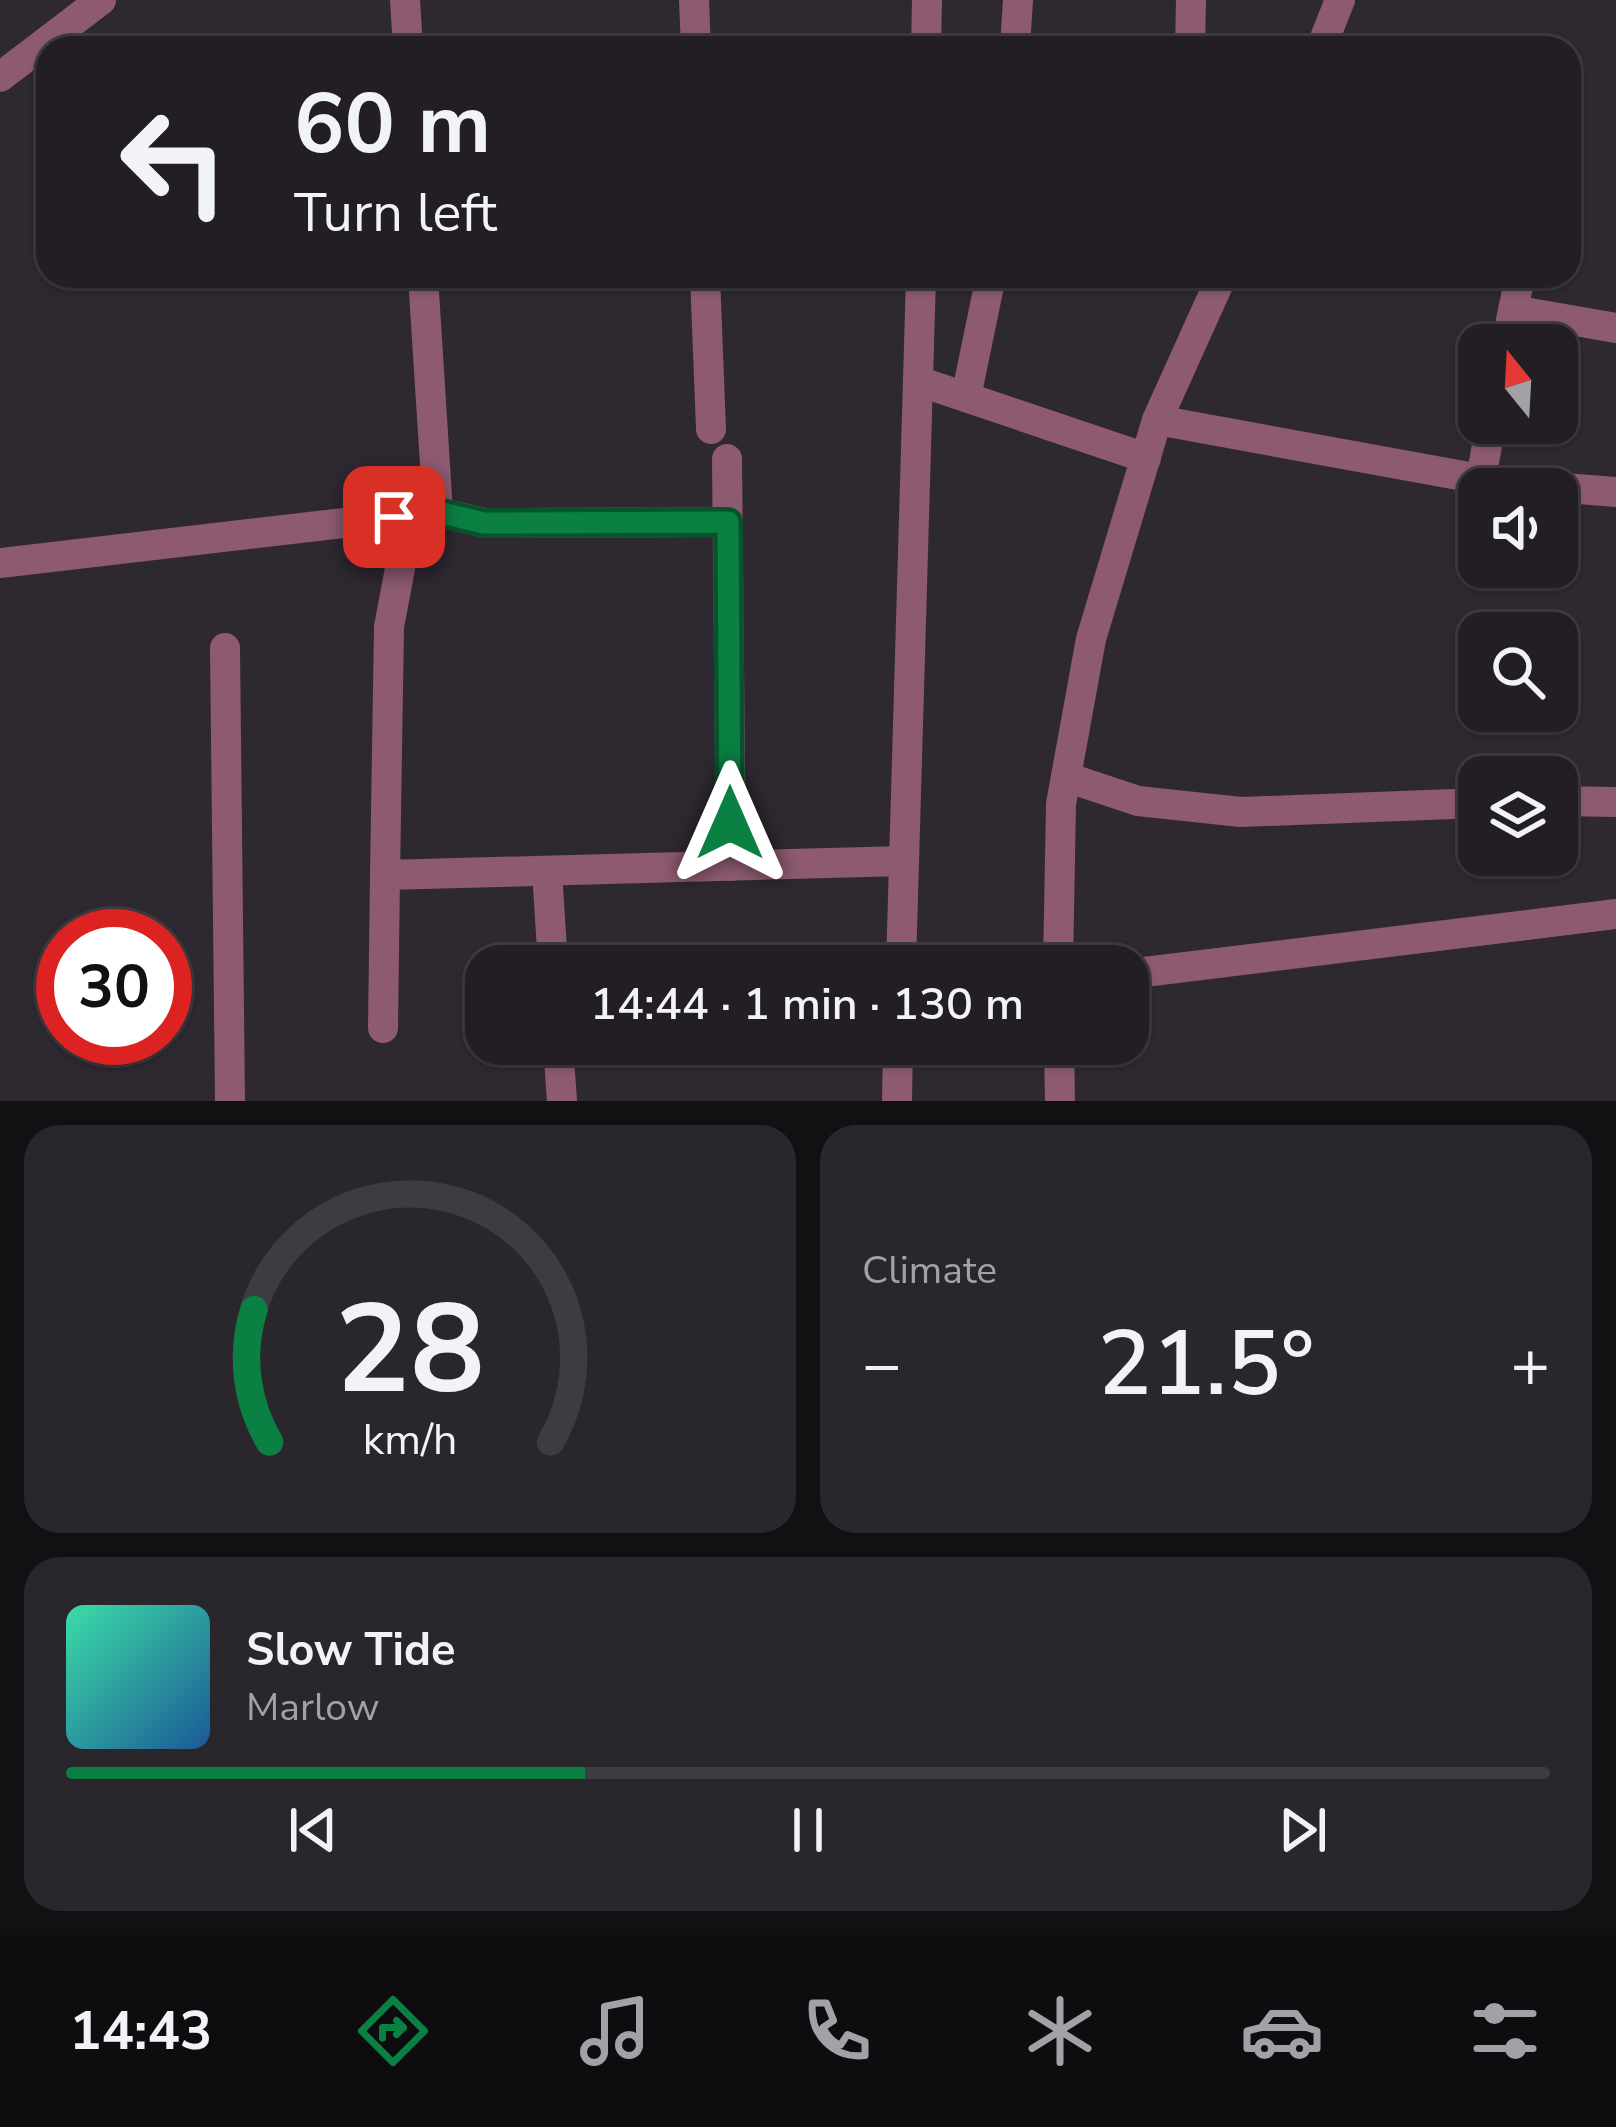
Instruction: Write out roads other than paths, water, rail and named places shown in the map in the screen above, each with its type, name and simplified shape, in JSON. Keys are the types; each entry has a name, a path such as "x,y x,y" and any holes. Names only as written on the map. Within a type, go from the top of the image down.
{"street":[{"path":"53,36 100,0"},
{"path":"405,0 407,36"},
{"path":"694,0 696,36"},
{"path":"926,36 927,0"},
{"path":"1016,36 1018,0"},
{"path":"1190,36 1191,0"},
{"path":"1326,36 1340,0"},
{"path":"0,77 36,49"},
{"path":"383,1028 388,627 402,558 438,512 424,288"},
{"path":"705,288 711,429"},
{"path":"902,945 921,288"},
{"path":"966,397 989,288"},
{"path":"1058,945 1061,805 1091,639 1157,420 1217,288"},
{"path":"1510,324 1518,288"},
{"path":"1513,310 1616,328"},
{"path":"918,381 1146,458"},
{"path":"1157,420 1458,475"},
{"path":"728,459 731,866"},
{"path":"1578,488 1616,492"},
{"path":"0,563 438,512 484,523 728,522"},
{"path":"224,648 230,1101"},
{"path":"1066,777 1138,801 1241,812 1458,803"},
{"path":"1578,801 1616,802"},
{"path":"385,875 904,861"},
{"path":"548,871 553,945"},
{"path":"1149,971 1616,914"},
{"path":"559,1065 562,1101"},
{"path":"897,1101 898,1065"},
{"path":"1059,1065 1060,1101"}]}
